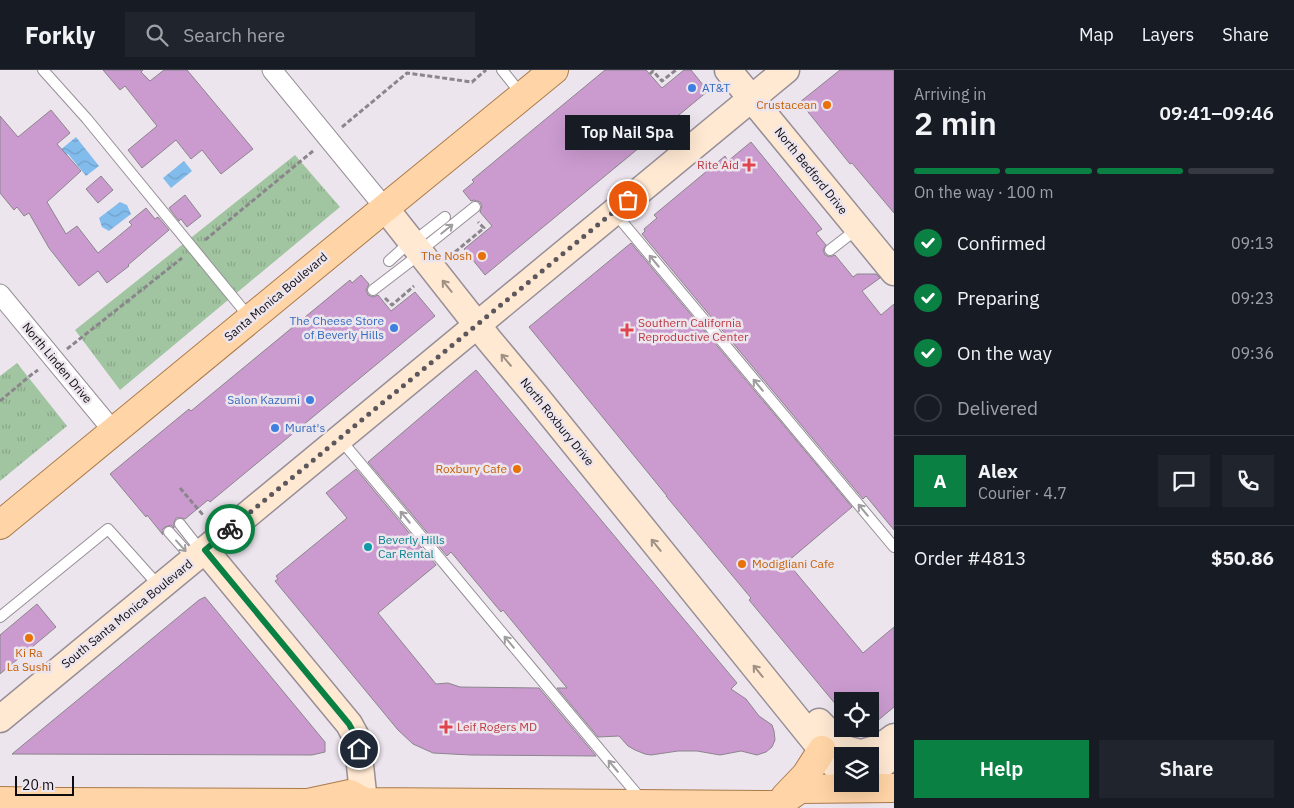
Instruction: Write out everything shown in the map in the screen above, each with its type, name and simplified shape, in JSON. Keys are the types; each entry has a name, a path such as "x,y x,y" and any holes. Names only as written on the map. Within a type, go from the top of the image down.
{"main road":[{"name":"Santa Monica Boulevard","path":"0,525 554,70"},
{"path":"779,806 806,774 822,750"},
{"path":"0,800 62,805 308,803 350,794 364,805 779,806 800,789 834,784"},
{"path":"879,785 894,788"}],"street":[{"name":"North Roxbury Drive","path":"272,70 822,750 834,761"},
{"name":"North Bedford Drive","path":"728,70 894,272"},
{"name":"South Santa Monica Boulevard","path":"0,719 786,70"},
{"name":"North Linden Drive","path":"0,294 114,432"},
{"path":"200,554 349,724 355,735 358,747 364,805"},
{"path":"776,693 802,706 845,749 860,753 879,748 894,737"},
{"path":"879,765 894,754"}],"lane":[{"path":"44,70 87,119 250,319"},
{"path":"502,70 523,95"},
{"path":"389,261 416,247 475,206"},
{"path":"614,212 894,547"},
{"path":"373,290 445,217"},
{"path":"830,250 858,228"},
{"path":"340,438 652,805"},
{"path":"180,524 200,554"},
{"path":"0,617 108,530 159,587"},
{"path":"170,532 200,554"}],"path":[{"path":"340,129 407,73 472,82 486,70"},
{"path":"650,74 653,71 662,81 676,70"},
{"path":"455,252 484,228"},
{"path":"392,305 414,286"},
{"path":"0,401 42,368"},
{"path":"180,488 203,515"}],"green space":[{"path":"295,155 340,207 120,390 75,330"},
{"path":"17,363 67,426 0,481 0,376"}],"water":[{"path":"76,137 99,166 86,176 68,154 64,157 59,151"},
{"path":"184,161 192,171 171,188 163,178"},
{"path":"120,202 127,205 131,214 109,231 102,227 99,218"}],"building":[{"path":"103,70 143,70 141,72 150,81 164,70 187,70 253,149 221,174 202,150 191,159 176,140 142,168 128,150 157,126 125,86 120,90"},
{"path":"605,70 646,70 662,88 684,70 691,70 708,91 485,275 464,249 492,226 480,212 482,206 480,202 471,201 463,191 474,182 472,180"},
{"path":"840,70 894,70 894,213 852,163 850,164 800,102"},
{"path":"51,110 70,133 57,144 81,171 47,202 66,234 77,226 98,253 132,225 129,222 146,208 155,219 158,217 169,230 107,283 98,271 79,286 49,248 29,213 24,216 17,207 14,210 0,193 0,116 18,137"},
{"path":"751,142 822,229 816,233 826,245 823,250 825,255 830,257 835,255 853,277 857,274 876,274 880,278 862,291 881,315 894,304 894,530 866,496 863,499 642,234 645,231 644,229 657,218 654,215 725,156 728,161"},
{"path":"101,176 113,190 98,203 86,189"},
{"path":"185,195 201,216 187,227 181,219 179,221 169,208"},
{"path":"631,243 852,507 787,562 863,653 894,627 894,707 879,720 879,692 834,692 834,702 529,327"},
{"path":"361,275 369,284 366,290 368,295 373,297 378,295 391,311 415,292 435,316 210,502 208,500 185,519 176,518 174,528 171,525 165,527 162,530 163,535 110,474 189,409 191,411 350,280 352,283"},
{"path":"476,370 737,683 731,689 746,699 759,716 772,725 775,740 772,747 766,752 757,755 741,751 720,755 697,751 678,751 651,755 628,746 619,736 598,737 557,688 567,688 503,610 501,612 451,552 447,556 368,462"},
{"path":"356,469 436,565 378,613 436,684 448,683 460,687 539,688 596,756 433,753 413,744 398,730 275,581 278,579 276,576 347,518 326,493"},
{"path":"205,597 325,742 325,752 312,755 12,754 199,600"},
{"path":"37,604 56,627 0,674 0,635"}],"way so far":[{"path":"230,529 628,200"}],"place":[{"name":"AT&T","path":"692,88"},
{"name":"Crustacean","path":"827,105"},
{"name":"Rite Aid","path":"749,165"},
{"name":"Top Nail Spa","path":"628,200"},
{"name":"The Nosh","path":"482,256"},
{"name":"The Cheese Store of Beverly Hills","path":"394,328"},
{"name":"Southern California Reproductive Center","path":"627,330"},
{"name":"Salon Kazumi","path":"310,400"},
{"name":"Murat's","path":"275,428"},
{"name":"Roxbury Cafe","path":"517,469"},
{"name":"Beverly Hills Car Rental","path":"368,547"},
{"name":"Modigliani Cafe","path":"742,564"},
{"name":"Ki Ra La Sushi","path":"29,638"},
{"name":"Leif Rogers MD","path":"446,727"}],"route":[{"path":"230,529 205,550 349,724 359,749"}]}
